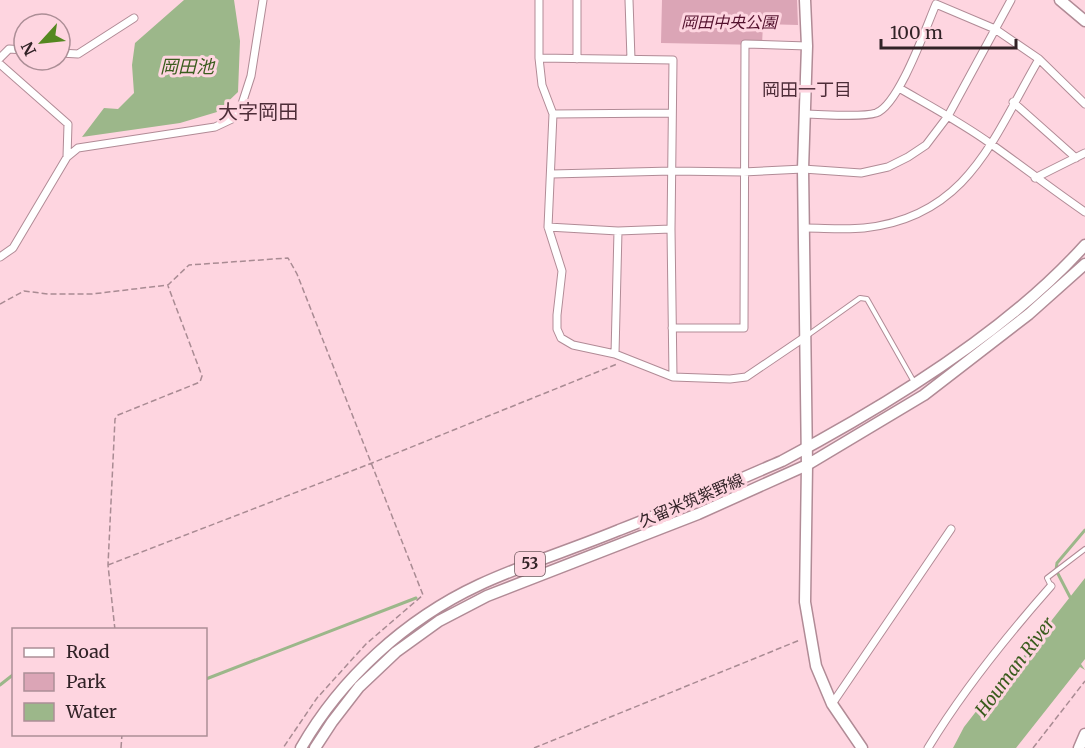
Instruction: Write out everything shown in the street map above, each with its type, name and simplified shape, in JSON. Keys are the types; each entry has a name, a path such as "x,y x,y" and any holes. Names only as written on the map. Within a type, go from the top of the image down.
{"main road":[{"path":"806,0 807,46 803,170 807,465 805,602 816,666 832,704 862,748"},
{"path":"1060,0 1085,21"},
{"name":"久留米筑紫野線","path":"301,748 323,714 351,679 390,642 434,610 479,585 641,521 782,461 806,448 915,383 970,345 1024,303 1085,245"},
{"name":"久留米筑紫野線","path":"315,748 359,687 396,652 439,621 487,596 551,569 698,514 807,465 924,395 1029,314 1085,264"},
{"path":"1079,748 1085,734"}],"street":[{"path":"0,257 13,248 68,157 78,148 215,127 232,119 238,113 251,76 263,0"},
{"path":"539,0 539,58 542,84 553,114 548,226 562,271 557,315 557,329 561,338 573,345 615,354 673,377 746,377 806,337"},
{"path":"577,0 577,59"},
{"path":"629,0 631,60"},
{"path":"552,174 803,170 861,173 888,167 926,146 948,116 1011,0"},
{"path":"805,114 876,113 887,105 899,88 936,3 995,29 1039,59 1085,104"},
{"path":"72,54 78,54 134,18"},
{"path":"672,328 744,328 745,44 807,46"},
{"path":"0,58 9,49 12,49"},
{"path":"539,58 674,60 671,113 673,377"},
{"path":"805,228 864,228 892,223 919,215 942,201 975,169 1039,59"},
{"path":"0,64 69,124 68,157"},
{"path":"899,88 991,144 1085,212"},
{"path":"1013,102 1076,158"},
{"path":"553,114 671,113"},
{"path":"1035,178 1085,153"},
{"path":"548,226 618,231 671,229"},
{"path":"615,354 618,231"},
{"path":"832,704 951,529"},
{"path":"928,748 945,720 990,658 1051,586"}],"lane":[{"path":"806,337 860,298 867,299 915,383"},
{"path":"1051,586 1047,578 1085,549"}],"path":[{"path":"0,304 24,291 48,294 92,294 168,285 189,265 288,258 297,274 423,595 366,644 317,698 283,748"},
{"path":"115,628 108,565 115,419 118,415 200,382 202,376 168,285"},
{"path":"108,565 372,463 629,359"},
{"path":"534,748 810,636"},
{"path":"1034,748 1085,681"}],"green space":[{"name":"岡田中央公園","path":"662,0 797,0 798,25 763,24 762,45 661,43"}],"water":[{"name":"岡田池","path":"184,0 234,0 240,41 238,92 217,112 180,123 82,137 104,108 118,109 134,93 132,65 135,43"},
{"name":"Houman River","path":"1085,578 1085,659 1081,664 1085,670 1080,667 1016,748 953,748 964,727 995,687 1007,677"}],"waterway":[{"path":"1071,599 1056,570 1057,563 1085,530"},
{"path":"207,679 416,598"},
{"path":"0,685 12,676"}],"district":[{"name":"岡田一丁目","path":"807,90"},
{"name":"大字岡田","path":"258,112"}]}
